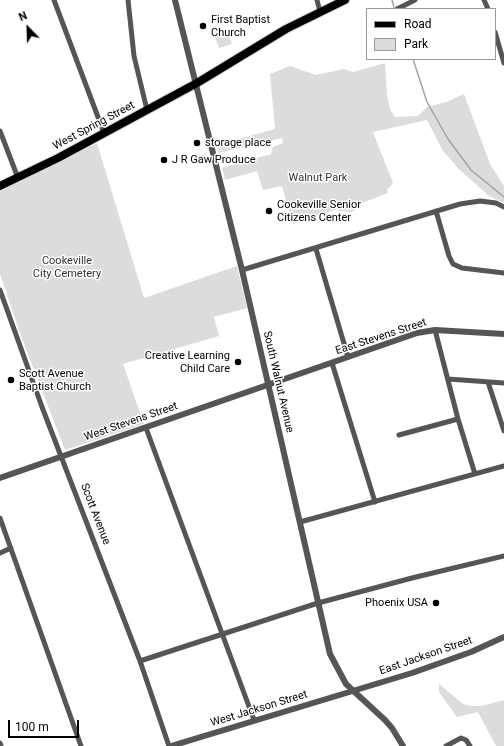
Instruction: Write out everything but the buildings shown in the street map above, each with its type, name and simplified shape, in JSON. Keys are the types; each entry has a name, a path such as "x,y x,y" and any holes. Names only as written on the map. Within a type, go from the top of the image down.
{"main road":[{"name":"West Spring Street","path":"0,186 147,110 197,83 272,37 345,0"}],"street":[{"path":"54,0 104,133"},
{"path":"128,0 130,33 147,110"},
{"name":"South Walnut Avenue","path":"175,0 197,83 242,270 318,603 334,663 346,684 385,720 392,728 403,746"},
{"path":"317,0 320,12"},
{"path":"399,8 415,0"},
{"path":"496,36 504,64"},
{"path":"0,132 18,178"},
{"path":"242,270 316,249 460,204 480,201 504,207"},
{"path":"436,211 448,256 453,264 462,268 504,273"},
{"path":"316,249 348,357"},
{"name":"Scott Avenue","path":"0,290 140,662 170,746"},
{"path":"435,330 458,419 475,474"},
{"name":"East Stevens Street","path":"269,386 418,333 435,330 504,334"},
{"path":"332,363 375,502"},
{"path":"448,379 504,383"},
{"path":"488,382 504,431"},
{"name":"West Stevens Street","path":"0,478 269,386"},
{"path":"400,435 458,419"},
{"path":"146,428 254,720"},
{"path":"300,522 504,466"},
{"path":"0,518 81,746"},
{"path":"0,553 11,548"},
{"path":"140,662 222,633 318,603 412,578 504,556"},
{"name":"East Jackson Street","path":"354,691 471,652 504,636"},
{"name":"West Jackson Street","path":"170,746 354,691"},
{"path":"446,746 461,738 466,740 470,746"}],"green space":[{"path":"227,31 232,44 219,48 215,37"},
{"name":"Walnut Park","path":"385,63 387,95 390,109 395,117 418,116 427,107 446,102 464,94 490,164 504,186 504,203 489,196 459,169 443,151 427,120 373,132 393,183 387,190 388,193 364,202 352,212 338,211 340,208 293,224 282,186 263,190 257,171 225,180 222,168 271,154 273,147 283,143 282,138 218,153 217,145 275,129 270,74 290,66 316,75 344,69 353,72"},
{"name":"Cookeville City Cemetery","path":"97,143 144,298 237,266 247,308 214,317 219,336 123,364 144,424 65,450 21,336 0,274 0,191"},
{"path":"439,684 463,704 471,706 482,706 504,700 504,746 496,746 478,712 457,717 439,692"}],"waterway":[{"path":"392,0 394,7"},
{"path":"413,60 427,102 448,139 471,170 504,197"}],"place":[{"name":"First Baptist Church","path":"203,26"},
{"name":"storage place","path":"197,143"},
{"name":"J R Gaw Produce","path":"164,160"},
{"name":"Cookeville Senior Citizens Center","path":"269,211"},
{"name":"Creative Learning Child Care","path":"238,362"},
{"name":"Scott Avenue Baptist Church","path":"11,380"},
{"name":"Phoenix USA","path":"436,603"}]}
